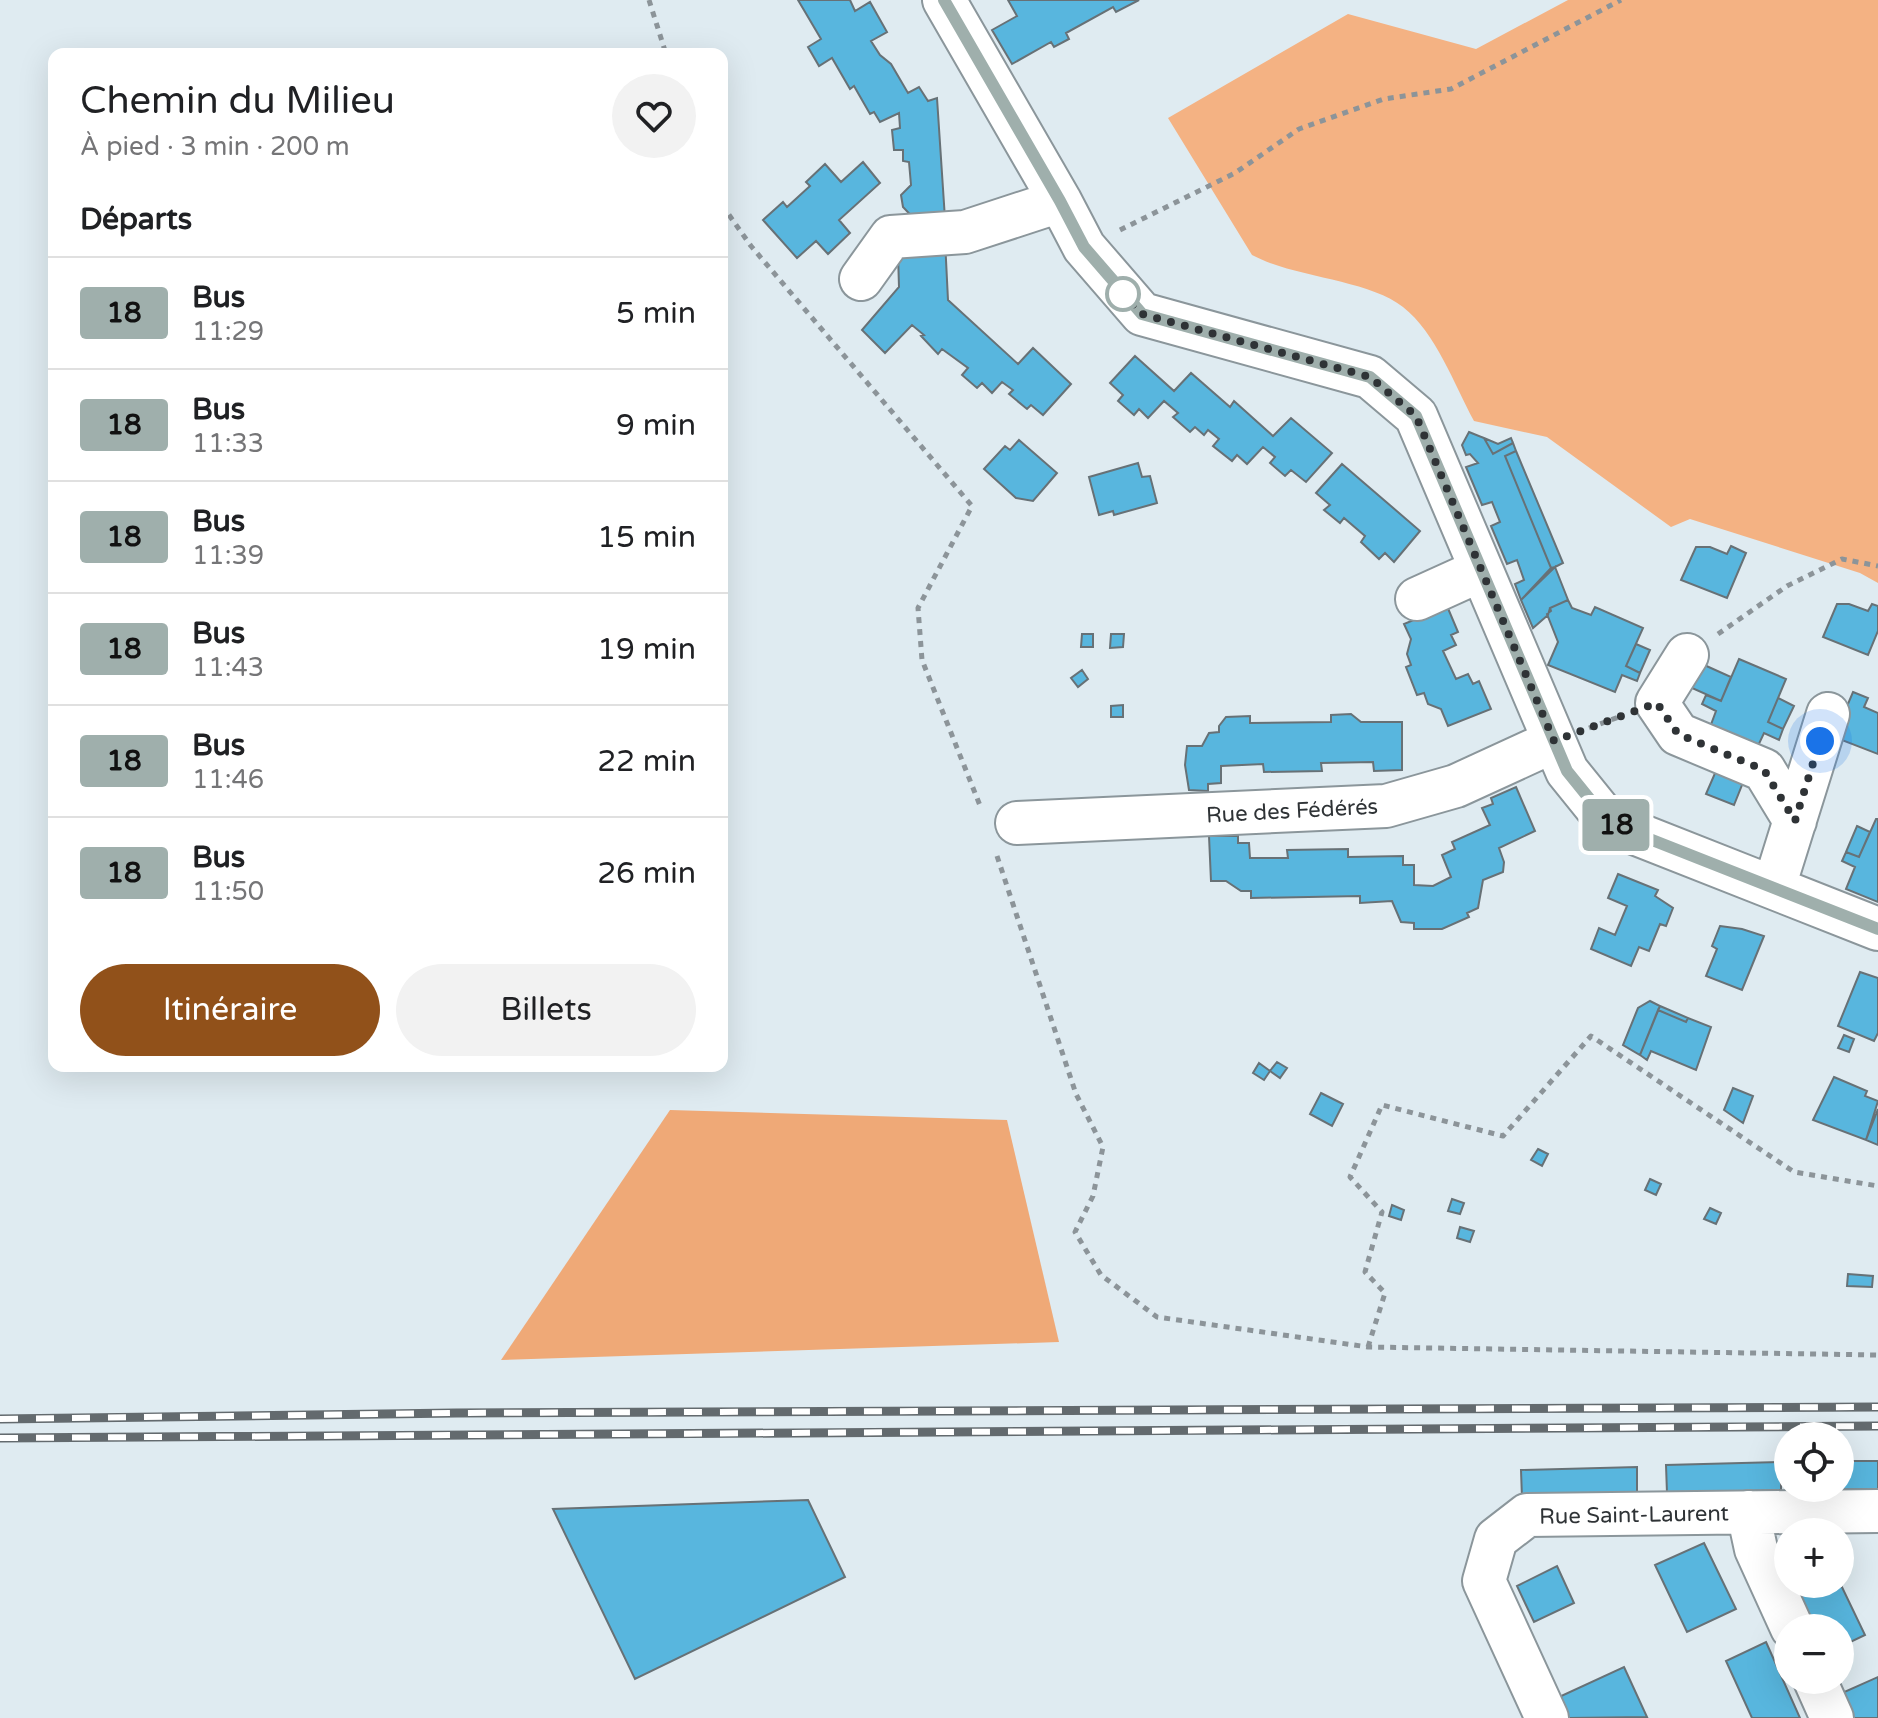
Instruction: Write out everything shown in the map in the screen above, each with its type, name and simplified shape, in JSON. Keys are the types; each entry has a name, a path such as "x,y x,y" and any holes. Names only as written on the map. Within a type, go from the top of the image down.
{"street":[{"path":"944,0 1084,247 1142,314 1370,377 1416,416 1567,771 1609,823 1878,929"},
{"path":"861,279 891,237 965,232 1060,201"},
{"path":"1417,599 1481,570"},
{"path":"1687,655 1657,703 1678,734 1764,770 1795,821"},
{"path":"1774,887 1828,714"},
{"name":"Rue des Fédérés","path":"999,830 1386,806 1456,786 1554,741"},
{"name":"Rue Saint-Laurent","path":"1547,1718 1484,1581 1496,1539 1527,1515 1878,1511"},
{"path":"1748,1512 1756,1549 1786,1614"},
{"path":"1821,1694 1832,1718"}],"path":[{"path":"649,0 664,48"},
{"path":"1084,247 1235,173 1299,129 1384,99 1451,89 1621,0"},
{"path":"728,213 751,246 972,506 918,608 922,660 999,830 1076,1094 1103,1147 1093,1196 1075,1232 1101,1275 1157,1317 1368,1347 1878,1355"},
{"path":"1687,655 1787,586 1842,559 1878,566"},
{"path":"1554,741 1657,703"},
{"path":"1368,1347 1385,1293 1365,1272 1382,1212 1350,1177 1382,1105 1503,1136 1591,1036 1794,1172 1878,1186"}],"shaded area":[{"path":"1568,0 1878,0 1878,583 1860,573 1690,519 1671,527 1547,437 1474,421 1435,345 1403,307 1371,290 1289,269 1252,255 1168,118 1348,14 1476,49"},
{"path":"670,1110 1007,1120 1059,1342 501,1360"}],"building":[{"path":"798,0 850,0 855,11 870,2 887,32 871,41 880,55 891,64 908,93 919,87 928,101 937,98 945,219 920,225 903,207 901,195 911,185 909,162 903,161 903,150 894,150 892,130 900,128 899,113 880,122 874,112 870,114 854,86 850,89 832,58 819,66 808,47 821,39"},
{"path":"1008,0 1139,0 1116,12 1113,7 1066,33 1069,39 1054,47 1051,42 1012,64 992,30 1017,16"},
{"path":"863,162 880,183 839,220 850,233 828,254 816,241 797,258 763,220 783,202 787,207 810,186 806,182 825,164 841,182"},
{"path":"945,240 948,300 1018,364 1033,348 1071,384 1043,415 1031,405 1027,409 1009,394 1013,390 1002,382 992,393 982,383 977,388 962,375 968,368 942,349 938,354 912,325 885,353 862,330 899,287 898,254"},
{"path":"1135,356 1174,391 1191,373 1230,407 1234,401 1273,436 1291,418 1332,453 1306,482 1291,470 1285,476 1270,463 1275,457 1263,447 1247,464 1237,455 1232,461 1213,446 1219,439 1208,430 1204,435 1195,427 1190,432 1173,417 1178,413 1164,401 1148,418 1139,409 1134,415 1118,401 1123,395 1110,383"},
{"path":"1469,432 1484,438 1493,454 1513,443 1516,451 1505,456 1551,568 1521,600 1515,584 1524,580 1517,560 1507,564 1491,526 1500,522 1492,502 1482,505 1466,467 1478,463 1470,454 1466,455 1462,445"},
{"path":"1484,438 1498,444 1511,438 1513,443 1493,454"},
{"path":"1019,440 1057,473 1033,501 1016,498 984,469 1005,446 1010,450"},
{"path":"1516,451 1563,563 1555,567 1551,568 1505,456"},
{"path":"1138,463 1142,477 1150,476 1157,503 1114,515 1113,511 1099,515 1089,477"},
{"path":"1342,464 1420,531 1394,562 1385,553 1379,559 1361,542 1365,536 1344,518 1340,523 1324,510 1330,505 1316,493"},
{"path":"1731,546 1746,553 1727,598 1681,580 1696,547 1710,547 1727,554"},
{"path":"1555,567 1568,600 1550,608 1548,615 1533,628 1521,600"},
{"path":"1568,600 1572,608 1591,615 1595,607 1643,628 1626,666 1640,673 1637,681 1622,675 1615,692 1548,665 1558,642 1547,614 1550,608"},
{"path":"1837,604 1849,604 1868,611 1872,604 1878,606 1878,631 1868,655 1823,637"},
{"path":"1447,606 1458,632 1451,635 1456,645 1443,651 1456,679 1468,674 1473,684 1479,681 1491,709 1448,726 1441,709 1428,704 1424,693 1417,695 1406,667 1411,665 1407,654 1411,639 1404,624"},
{"path":"1082,634 1093,634 1093,647 1081,647"},
{"path":"1111,634 1124,634 1123,647 1110,648"},
{"path":"1636,644 1650,650 1640,673 1626,666"},
{"path":"1739,659 1786,679 1768,722 1783,729 1779,740 1764,733 1757,748 1709,730 1716,711 1702,704 1706,695 1721,701"},
{"path":"1702,664 1731,677 1721,701 1692,688"},
{"path":"1082,670 1088,679 1078,687 1071,678"},
{"path":"1853,692 1868,698 1864,707 1878,713 1878,754 1834,737"},
{"path":"1778,698 1794,706 1783,729 1768,722"},
{"path":"1123,705 1123,717 1111,717 1111,706"},
{"path":"1351,714 1361,722 1402,722 1402,770 1374,771 1373,762 1321,763 1322,771 1264,772 1263,764 1221,766 1221,783 1208,784 1208,791 1189,790 1185,765 1187,746 1202,746 1209,733 1219,732 1219,726 1226,717 1250,716 1250,723 1331,722 1331,715"},
{"path":"1719,764 1746,775 1734,805 1706,794"},
{"path":"1516,787 1535,831 1499,848 1504,862 1503,872 1483,880 1478,908 1467,913 1469,917 1442,929 1414,929 1414,923 1401,922 1392,901 1360,903 1360,896 1251,898 1251,891 1241,891 1226,881 1211,881 1209,836 1238,836 1238,843 1249,843 1250,858 1288,858 1287,850 1348,849 1348,857 1403,856 1403,865 1414,865 1414,885 1433,886 1451,877 1442,855 1455,849 1452,842 1490,825 1482,808 1493,804 1491,798"},
{"path":"1876,819 1878,902 1846,889 1855,867 1842,861 1846,852 1859,857"},
{"path":"1857,826 1870,832 1859,857 1846,852"},
{"path":"1618,874 1658,890 1655,896 1673,908 1666,926 1660,924 1649,951 1639,947 1631,966 1591,949 1599,928 1615,935 1627,906 1608,898"},
{"path":"1720,926 1764,936 1742,990 1706,976 1717,949 1712,946"},
{"path":"1860,972 1878,978 1878,1033 1874,1041 1838,1026"},
{"path":"1650,1001 1660,1006 1640,1055 1623,1045 1638,1008"},
{"path":"1660,1006 1688,1018 1686,1022 1658,1010"},
{"path":"1658,1010 1686,1022 1688,1018 1711,1027 1696,1070 1651,1051 1647,1060 1640,1055"},
{"path":"1844,1035 1854,1039 1849,1052 1838,1048"},
{"path":"1277,1062 1287,1068 1280,1078 1270,1071"},
{"path":"1259,1063 1270,1071 1264,1080 1253,1073"},
{"path":"1834,1077 1867,1091 1865,1096 1878,1101 1866,1140 1813,1120"},
{"path":"1733,1088 1753,1096 1743,1123 1724,1110"},
{"path":"1321,1093 1343,1104 1332,1126 1310,1114"},
{"path":"1878,1109 1878,1145 1866,1140"},
{"path":"1538,1149 1548,1154 1542,1166 1531,1160"},
{"path":"1650,1179 1661,1184 1656,1195 1645,1190"},
{"path":"1452,1199 1464,1203 1460,1214 1448,1211"},
{"path":"1392,1205 1404,1210 1401,1220 1389,1216"},
{"path":"1710,1208 1721,1213 1716,1224 1704,1219"},
{"path":"1460,1227 1474,1231 1470,1242 1457,1238"},
{"path":"1848,1274 1873,1276 1872,1287 1847,1286"},
{"path":"1854,1461 1878,1461 1878,1489 1854,1489"},
{"path":"1774,1462 1774,1490 1667,1493 1666,1465"},
{"path":"1637,1467 1637,1495 1522,1498 1521,1470"},
{"path":"808,1500 845,1577 635,1679 553,1509"},
{"path":"1704,1543 1736,1609 1687,1632 1655,1565"},
{"path":"1557,1566 1574,1603 1534,1622 1517,1586"},
{"path":"1798,1598 1847,1598 1865,1635 1854,1640 1854,1614 1805,1614"},
{"path":"1766,1642 1774,1660 1774,1694 1789,1694 1800,1718 1752,1718 1726,1661"},
{"path":"1624,1667 1647,1717 1568,1718 1559,1697"},
{"path":"1878,1677 1878,1718 1853,1718 1842,1694 1854,1694 1854,1688"}],"railway":[{"path":"0,1419 456,1413 1878,1407"},
{"path":"0,1438 1878,1426"}],"bus line":[{"name":"18","path":"944,0 1084,247 1142,314 1370,377 1416,416 1567,771 1609,823 1878,929"}],"route":[{"path":"1123,294 1142,314 1370,377 1416,416 1554,741 1657,703 1678,734 1764,770 1795,821 1820,741"}]}
